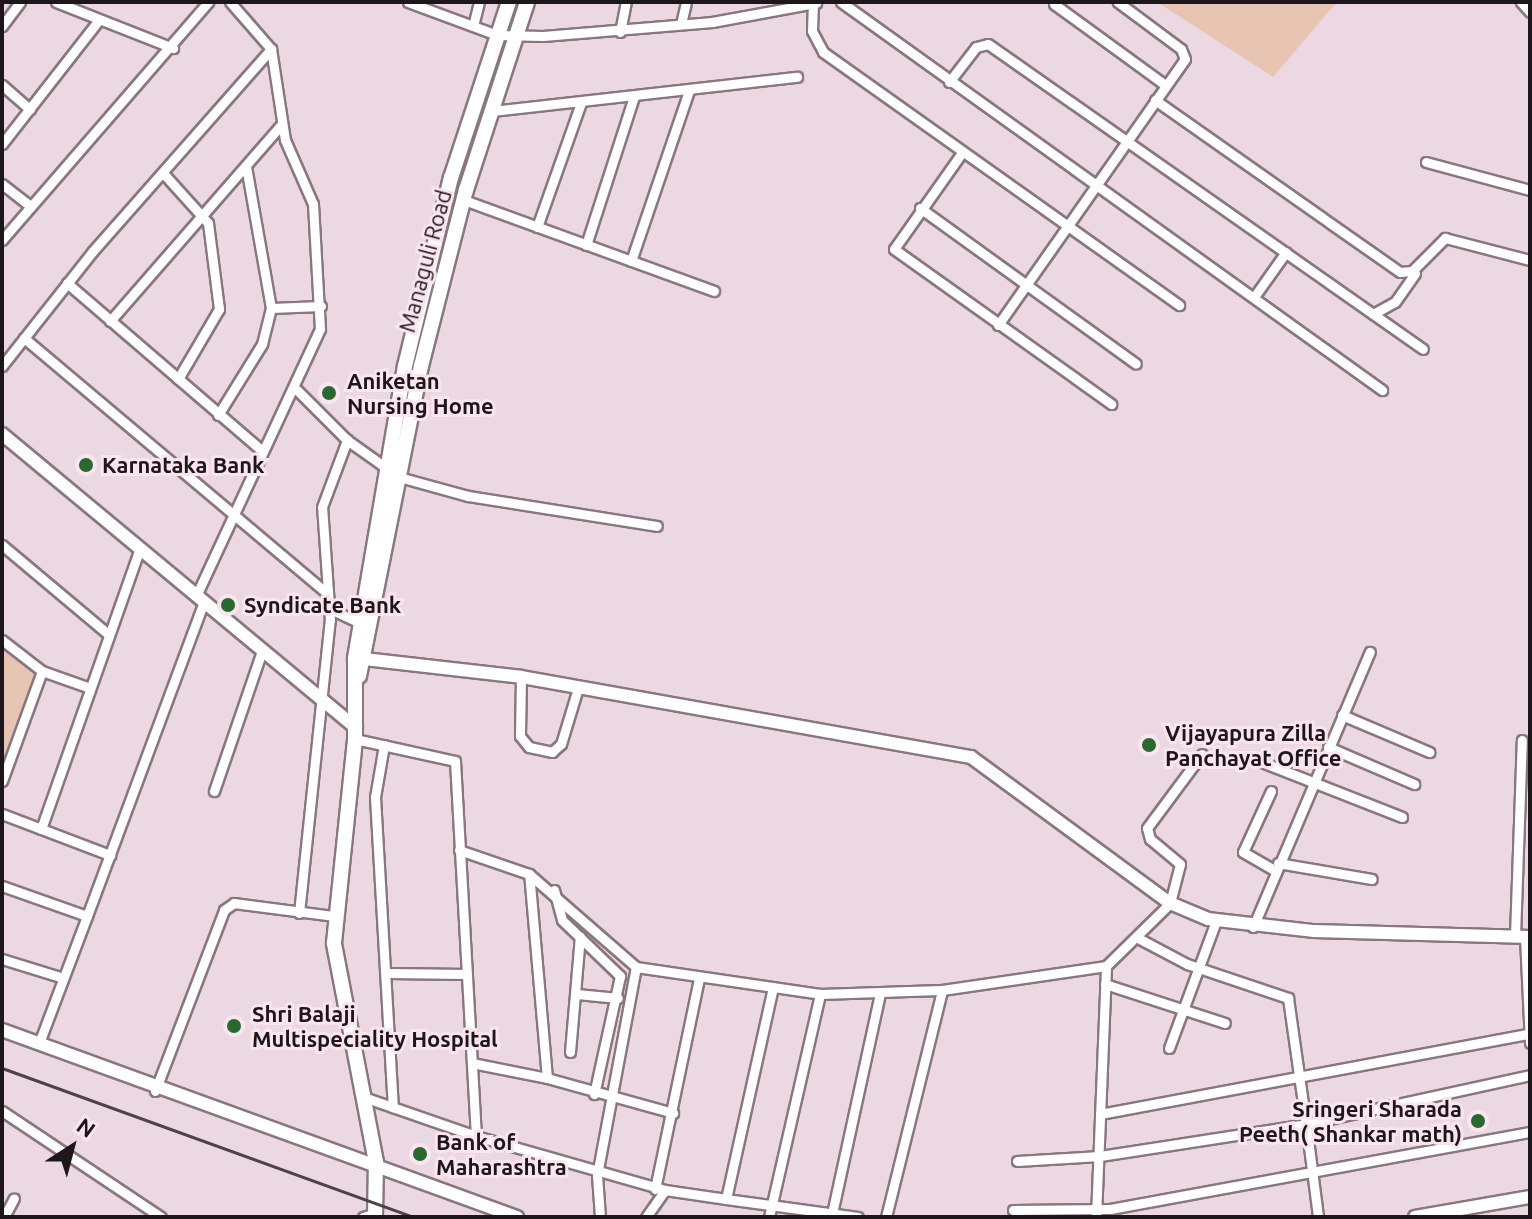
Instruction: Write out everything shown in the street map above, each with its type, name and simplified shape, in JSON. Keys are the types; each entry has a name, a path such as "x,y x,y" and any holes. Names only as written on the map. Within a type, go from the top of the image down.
{"main road":[{"name":"Managuli Road","path":"360,659 446,197 509,2"},
{"name":"Managuli Road","path":"371,1216 376,1162 334,916 356,734 360,623 393,474 464,200 527,2"}],"street":[{"path":"2,26 20,2"},
{"path":"56,2 173,48"},
{"path":"2,240 173,48 208,2"},
{"path":"39,1043 60,977 110,855 229,516 260,449 297,390 318,340 321,306 313,204 282,124 271,49 230,2"},
{"path":"473,26 479,2"},
{"path":"620,32 626,2"},
{"path":"681,24 686,2"},
{"path":"841,2 1382,390"},
{"path":"998,325 1127,143 1184,51 1118,2"},
{"path":"1521,2 1530,12"},
{"path":"414,3 497,35 516,36 620,32 814,3 812,31 823,52 961,154 1179,305"},
{"path":"1054,4 1165,85"},
{"path":"2,144 99,20"},
{"path":"949,82 976,47 988,44 1423,349"},
{"path":"2,366 67,283 271,49"},
{"path":"492,111 797,77"},
{"path":"2,85 30,109"},
{"path":"631,261 689,91"},
{"path":"586,245 634,96"},
{"path":"1155,100 1400,272 1412,271 1445,238 1530,260"},
{"path":"537,227 581,103"},
{"path":"110,321 205,216 282,124"},
{"path":"961,154 894,249 1111,404"},
{"path":"1426,162 1530,190"},
{"path":"218,415 262,344 271,308 246,166"},
{"path":"163,173 205,216 219,309 178,379"},
{"path":"2,184 30,206"},
{"path":"464,200 714,291"},
{"path":"920,208 1136,364"},
{"path":"1254,297 1286,252"},
{"path":"1373,314 1395,302 1415,273"},
{"path":"67,283 260,449"},
{"path":"271,308 321,306"},
{"path":"24,338 229,516 327,593"},
{"path":"297,390 347,440 393,474 468,496 657,526"},
{"path":"2,434 324,703 356,734 384,745 455,761 476,1136"},
{"path":"299,913 324,703 330,609 322,507 347,440"},
{"path":"2,545 108,634"},
{"path":"41,829 140,548"},
{"path":"330,609 360,623"},
{"path":"2,640 42,671 90,688"},
{"path":"214,791 262,651"},
{"path":"1253,927 1276,866 1370,652"},
{"path":"360,659 521,677 971,757 1170,903 1216,921 1253,927 1523,937"},
{"path":"2,781 42,671"},
{"path":"521,677 520,736 526,746 552,752 561,744 578,688"},
{"path":"1342,715 1429,752"},
{"path":"1522,740 1523,937 1530,1043"},
{"path":"384,745 375,797 389,973 393,1107"},
{"path":"1328,747 1414,784"},
{"path":"459,850 529,874 554,890 636,967 820,994 942,990 1106,966 1170,903 1180,864 1150,839 1147,828 1202,754"},
{"path":"1254,759 1402,817"},
{"path":"1271,791 1243,852 1276,866 1372,879"},
{"path":"2,814 110,855"},
{"path":"529,874 547,1078"},
{"path":"2,886 87,916"},
{"path":"554,890 560,916 620,976 618,998 594,1094"},
{"path":"155,1091 224,910 234,903 334,916"},
{"path":"1169,1048 1216,921"},
{"path":"570,1052 580,936"},
{"path":"1136,937 1198,968 1288,998 1318,1217"},
{"path":"2,959 60,977"},
{"path":"1096,1214 1106,966"},
{"path":"600,1217 597,1175 636,967"},
{"path":"389,973 467,974"},
{"path":"646,1217 660,1190 699,978"},
{"path":"1105,984 1225,1023"},
{"path":"726,1199 773,987"},
{"path":"886,1217 942,990"},
{"path":"577,994 618,998"},
{"path":"769,1217 820,994"},
{"path":"833,1209 880,994"},
{"path":"2,1030 155,1091 376,1162 517,1217"},
{"path":"1100,1114 1529,1034"},
{"path":"472,1063 547,1078 609,1099 673,1113"},
{"path":"1017,1161 1100,1156 1306,1124 1530,1075"},
{"path":"366,1098 597,1175 660,1190 833,1209 858,1217"},
{"path":"2,1111 161,1217"},
{"path":"1013,1210 1096,1214 1530,1132"},
{"path":"1415,1217 1530,1197"},
{"path":"4,1217 14,1198"}],"shaded area":[{"path":"1157,2 1337,2 1273,77"},
{"path":"2,647 36,673 2,768"}],"railway":[{"path":"2,1068 414,1217"}],"place":[{"name":"Aniketan Nursing Home","path":"329,393"},
{"name":"Karnataka Bank","path":"86,465"},
{"name":"Syndicate Bank","path":"228,605"},
{"name":"Vijayapura Zilla Panchayat Office","path":"1149,745"},
{"name":"Shri Balaji Multispeciality Hospital","path":"234,1026"},
{"name":"Sringeri Sharada Peeth( Shankar math)","path":"1478,1121"},
{"name":"Bank of Maharashtra","path":"420,1154"}]}
